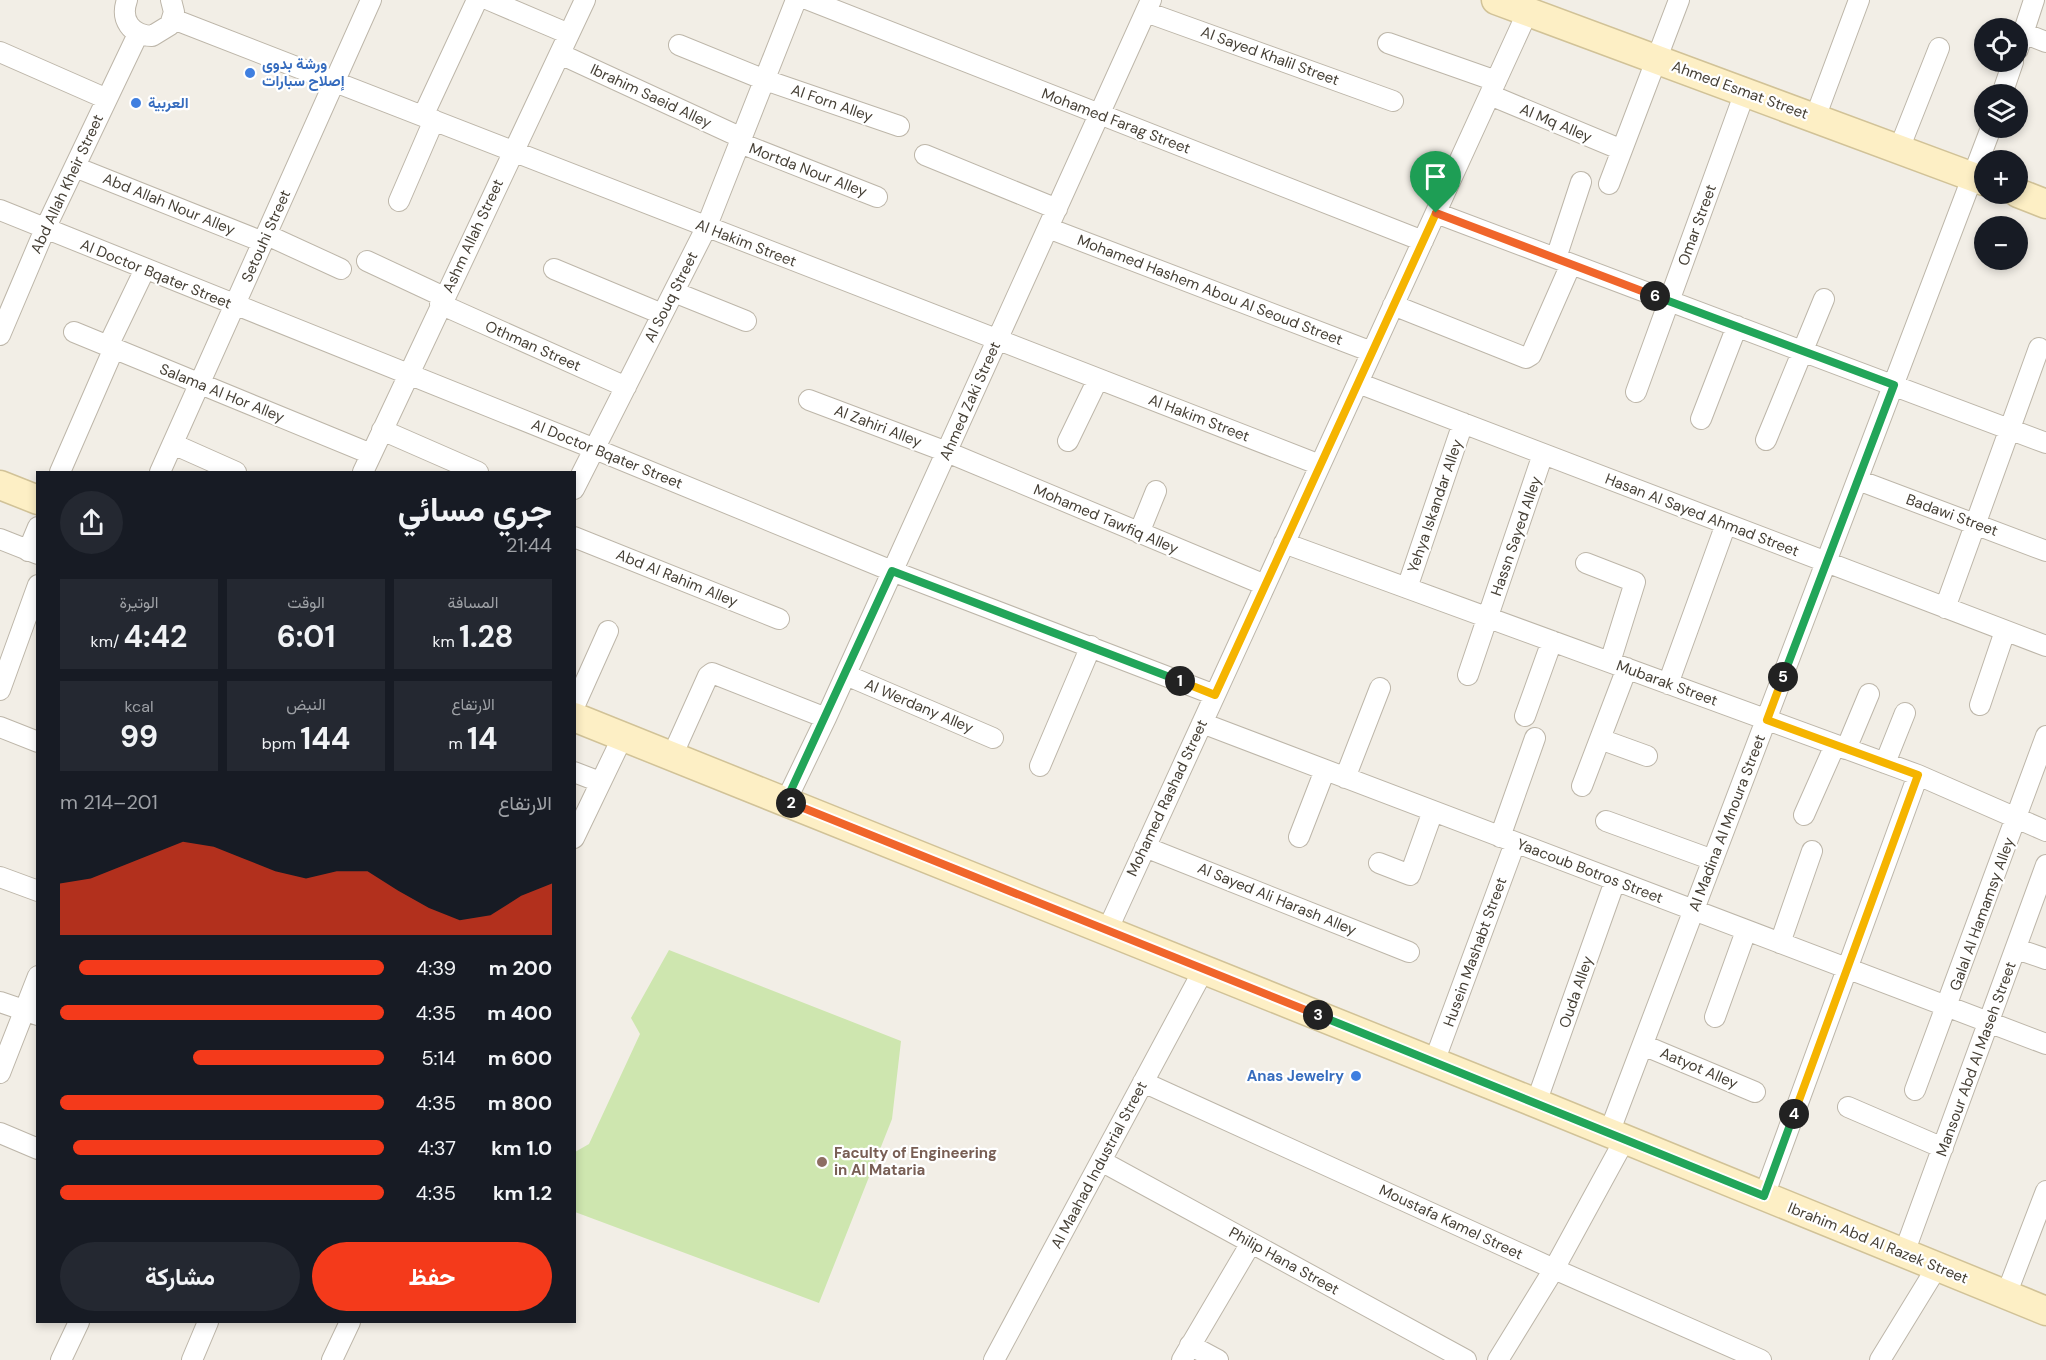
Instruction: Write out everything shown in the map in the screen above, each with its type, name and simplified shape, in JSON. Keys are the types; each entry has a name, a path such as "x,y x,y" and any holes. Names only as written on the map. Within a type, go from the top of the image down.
{"main road":[{"name":"Ahmed Esmat Street","path":"1496,0 1974,177"},
{"path":"2028,197 2046,204"},
{"path":"0,485 36,499"},
{"name":"Ibrahim Abd Al Razek Street","path":"576,718 1204,969 2046,1311"}],"street":[{"path":"127,0 125,7 127,23 138,34 159,34 165,31 172,9"},
{"name":"Setouhi Street","path":"160,471 371,0"},
{"path":"399,201 428,118 477,0"},
{"path":"489,0 569,34"},
{"name":"Ashm Allah Street","path":"363,471 585,0"},
{"name":"Al Souq Street","path":"576,485 706,228 796,0"},
{"name":"Mohamed Farag Street","path":"809,0 1423,240"},
{"path":"1608,183 1658,60 1679,0"},
{"path":"1815,118 1859,0"},
{"path":"2028,18 2034,0"},
{"name":"Ahmed Zaki Street","path":"786,801 846,675 1148,6"},
{"name":"Al Sayed Khalil Street","path":"1148,6 1393,101"},
{"name":"Al Hakim Street","path":"172,9 335,82 1320,465"},
{"name":"Mohamed Rashad Street","path":"1107,931 1528,11"},
{"name":"Abd Allah Kheir Street","path":"0,335 45,230 138,34"},
{"path":"2028,41 2046,42"},
{"name":"Al Mq Alley","path":"1388,43 1493,88 1622,150"},
{"name":"Al Forn Alley","path":"679,45 765,80 899,126"},
{"path":"1899,149 1939,48"},
{"path":"0,52 107,99"},
{"name":"Ibrahim Saeid Alley","path":"560,54 741,140"},
{"name":"Omar Street","path":"1636,392 1744,92"},
{"name":"Mortda Nour Alley","path":"741,140 877,197"},
{"path":"926,155 1057,209"},
{"name":"Abd Allah Nour Alley","path":"75,166 341,269"},
{"path":"1393,305 1526,358 1530,355 1564,261 1581,182"},
{"name":"Al Madina Al Mnoura Street","path":"1498,1360 1554,1269 1617,1136 1643,1045 1894,385 1974,191"},
{"name":"Al Doctor Bqater Street","path":"0,210 892,571 1215,695"},
{"path":"1436,213 2046,443"},
{"name":"Mohamed Hashem Abou Al Seoud Street","path":"1048,228 1372,352"},
{"name":"Othman Street","path":"367,261 442,300 626,387"},
{"path":"60,471 145,269"},
{"path":"554,269 662,315"},
{"path":"674,291 747,321"},
{"path":"1766,440 1824,299"},
{"path":"1701,419 1737,326"},
{"name":"Salama Al Hor Alley","path":"74,332 371,454"},
{"path":"1945,608 2039,348"},
{"path":"1068,441 1098,379"},
{"name":"Hasan Al Sayed Ahmad Street","path":"1358,383 2046,646"},
{"name":"Al Zahiri Alley","path":"809,400 947,452"},
{"name":"Yehya Iskandar Alley","path":"1407,588 1463,423"},
{"path":"382,430 476,471"},
{"path":"173,444 234,471"},
{"name":"Mohamed Tawfiq Alley","path":"947,452 1265,585"},
{"name":"Hassn Sayed Alley","path":"1468,675 1543,454"},
{"name":"Badawi Street","path":"1858,480 2046,551"},
{"path":"1139,533 1156,491"},
{"path":"1668,684 1726,524"},
{"path":"0,539 33,553 36,537"},
{"name":"Abd Al Rahim Alley","path":"576,538 779,619"},
{"name":"Mubarak Street","path":"1284,543 1918,775 2046,831"},
{"path":"1582,786 1600,739 1635,582 1586,563"},
{"path":"0,690 36,591"},
{"path":"576,703 608,631"},
{"path":"1980,705 2005,631"},
{"path":"1524,716 1552,641"},
{"path":"1040,766 1091,646"},
{"path":"672,756 708,676 712,673 826,718"},
{"name":"Al Werdany Alley","path":"846,675 993,738"},
{"path":"1345,778 1380,688"},
{"path":"1804,815 1869,694"},
{"path":"1885,763 1905,713"},
{"name":"Yaacoub Botros Street","path":"1202,723 2046,1044"},
{"path":"0,727 36,741"},
{"path":"576,834 623,736"},
{"name":"Galal Al Hamamsy Alley","path":"1915,1090 1948,1007 2046,736"},
{"name":"Husein Mashabt Street","path":"1434,1062 1508,840 1535,738"},
{"path":"1600,739 1647,756"},
{"path":"1299,837 1325,770"},
{"path":"576,773 600,782"},
{"path":"1764,1196 1918,775"},
{"path":"1379,863 1410,875 1433,811"},
{"path":"1606,821 1713,860"},
{"name":"Al Sayed Ali Harash Alley","path":"1145,846 1409,952"},
{"path":"1780,944 1812,851"},
{"name":"Mansour Abd Al Maseh Street","path":"1904,1253 2046,865"},
{"path":"0,877 36,890"},
{"name":"Ouda Alley","path":"1536,1103 1615,880"},
{"path":"1715,1017 1746,931"},
{"path":"2017,949 2046,960"},
{"name":"Al Maahad Industrial Street","path":"994,1360 1204,969"},
{"path":"0,1073 31,1013 36,987"},
{"path":"0,1002 31,1013"},
{"name":"Aatyot Alley","path":"1643,1045 1755,1092"},
{"name":"Moustafa Kamel Street","path":"1143,1082 1554,1269 1761,1360"},
{"path":"1848,1107 1944,1148"},
{"path":"0,1133 36,1148"},
{"name":"Philip Hana Street","path":"1101,1161 1466,1360"},
{"path":"2006,1295 2046,1191"},
{"path":"1218,1360 1186,1353 1251,1243"},
{"path":"1880,1360 1937,1267"},
{"path":"61,1360 79,1323"},
{"path":"192,1360 208,1323"},
{"path":"332,1360 350,1323"}],"green space":[{"path":"669,950 901,1041 892,1119 819,1303 576,1212 576,1151 589,1144 640,1034 631,1018"}],"place":[{"name":"ورشة بدوى إصلاح سبارات","path":"250,73"},
{"name":"العربية","path":"136,103"},
{"name":"Anas Jewelry","path":"1356,1076"},
{"name":"Faculty of Engineering in Al Mataria","path":"822,1162"}],"route":[{"path":"1436,213 1894,385 1767,720 1918,775 1764,1196 786,801 892,571 1215,695 1436,213"}]}
